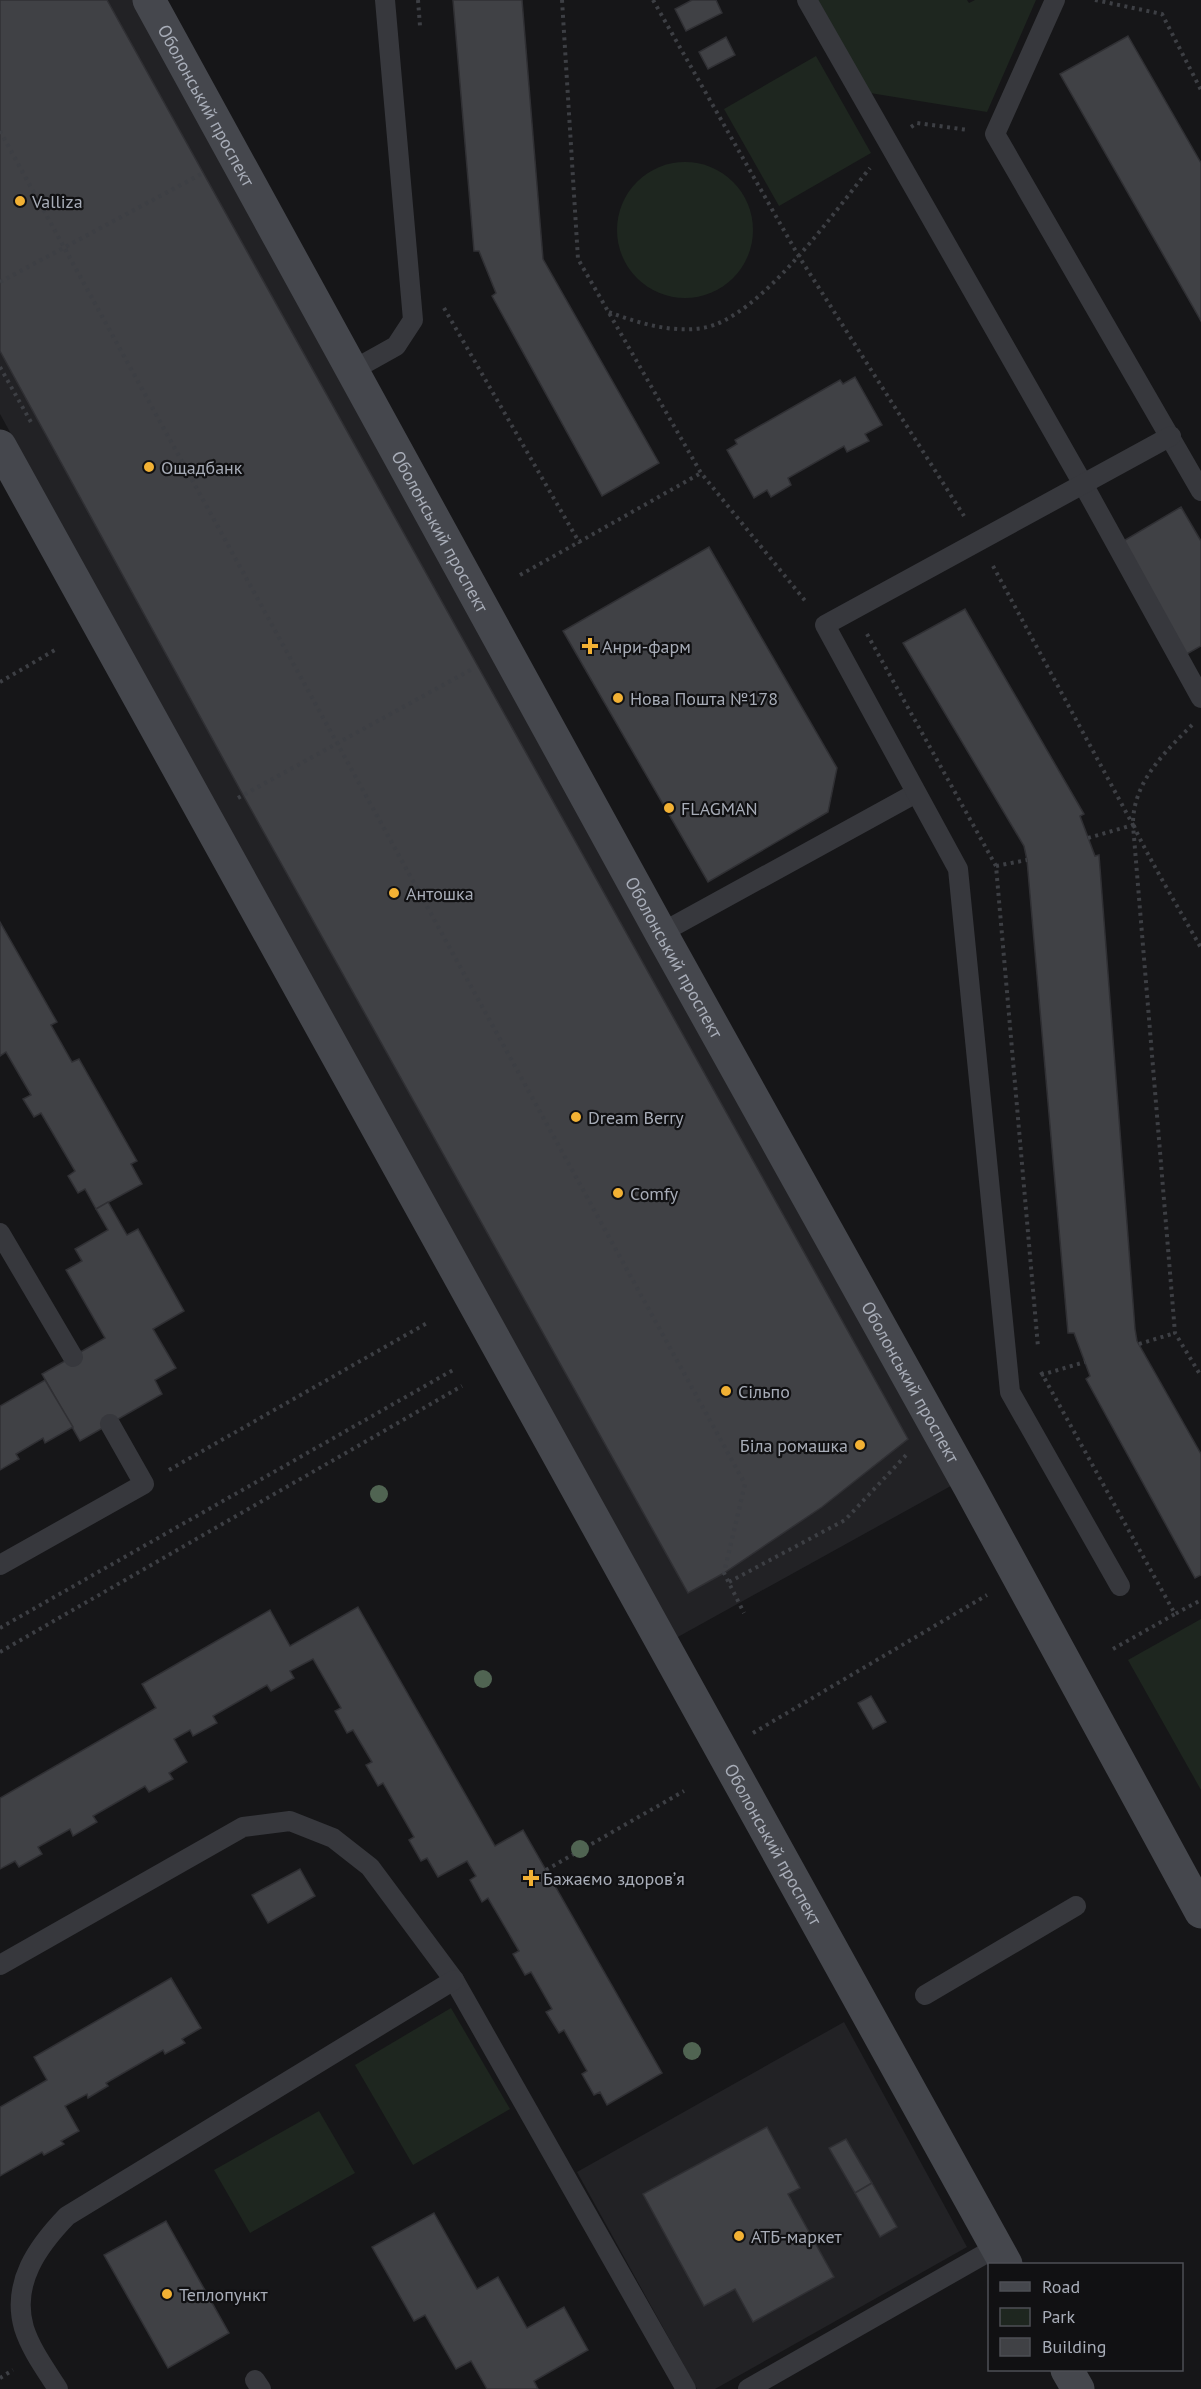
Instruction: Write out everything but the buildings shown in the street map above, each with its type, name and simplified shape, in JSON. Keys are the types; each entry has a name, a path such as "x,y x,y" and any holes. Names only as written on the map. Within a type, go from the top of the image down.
{"main road":[{"name":"Оболонський проспект","path":"150,0 661,933 969,1486 1201,1912"},
{"name":"Оболонський проспект","path":"0,446 1002,2256"},
{"path":"1068,2371 1078,2389"}],"lane":[{"path":"353,370 396,346 413,320 385,0"},
{"path":"807,0 1083,484 1201,698"},
{"path":"1055,0 995,134 1201,491"},
{"path":"1120,1586 1010,1392 958,869 825,625 1171,436"},
{"path":"661,933 916,793"},
{"path":"0,1233 73,1357"},
{"path":"0,1565 144,1484 110,1424"},
{"path":"0,1965 243,1827 290,1821 333,1838 370,1867 454,1980 686,2389"},
{"path":"925,1995 1076,1906"},
{"path":"58,2389 37,2356 24,2327 21,2296 28,2266 45,2240 67,2216 454,1980"},
{"path":"989,2263 1002,2256"},
{"path":"748,2389 988,2263"}],"path":[{"path":"418,0 421,35"},
{"path":"562,0 578,259 701,474 825,625"},
{"path":"653,0 798,255 980,541 1201,948"},
{"path":"1095,0 1162,15 1201,90"},
{"path":"0,131 745,1484 724,1573 744,1613"},
{"path":"0,282 203,172"},
{"path":"609,312 669,329 705,328 738,313 770,288 798,255"},
{"path":"441,304 579,542"},
{"path":"520,575 701,474"},
{"path":"854,610 996,866 1039,1352"},
{"path":"0,682 55,650"},
{"path":"238,798 479,666"},
{"path":"1194,723 1151,769 1137,801 1133,825 1175,1334 1201,1376"},
{"path":"1088,838 1133,825"},
{"path":"996,866 1028,860"},
{"path":"144,1484 427,1323"},
{"path":"1139,1344 1175,1334"},
{"path":"1041,1375 1085,1362"},
{"path":"1040,1364 1041,1375 1175,1614"},
{"path":"0,1628 453,1370"},
{"path":"0,1652 462,1386"},
{"path":"729,1582 846,1520 914,1446"},
{"path":"744,1738 990,1594"},
{"path":"1113,1650 1201,1600"},
{"path":"546,1870 684,1791"}],"shaded area":[{"name":"Dream Berry","path":"0,0 140,0 958,1482 676,1638 0,414"},
{"path":"844,2022 967,2247 715,2389 697,2389 577,2172"}],"green space":[{"path":"818,0 967,0 969,3 975,0 1036,0 987,112 870,93"},
{"path":"816,56 871,153 779,206 724,109"},
{"path":"685,162 711,167 723,173 733,182 742,192 748,204 753,230 748,256 742,268 733,278 723,287 711,293 685,298 659,293 647,287 637,278 628,268 622,256 617,230 622,204 628,192 637,182 647,173 659,167"},
{"path":"1201,1619 1201,1790 1128,1660"},
{"path":"451,2008 510,2109 413,2165 355,2065"},
{"path":"319,2111 355,2173 250,2233 214,2170"}],"place":[{"name":"Valliza","path":"20,201"},
{"name":"Ощадбанк","path":"149,467"},
{"name":"Анри-фарм","path":"590,646"},
{"name":"Нова Пошта №178","path":"618,698"},
{"name":"FLAGMAN","path":"669,808"},
{"name":"Антошка","path":"394,893"},
{"name":"Dream Berry","path":"576,1117"},
{"name":"Comfy","path":"618,1193"},
{"name":"Сільпо","path":"726,1391"},
{"name":"Біла ромашка","path":"860,1445"},
{"name":"Бажаємо здоровʼя","path":"531,1878"},
{"name":"АТБ-маркет","path":"739,2236"},
{"name":"Теплопункт","path":"167,2294"}]}
